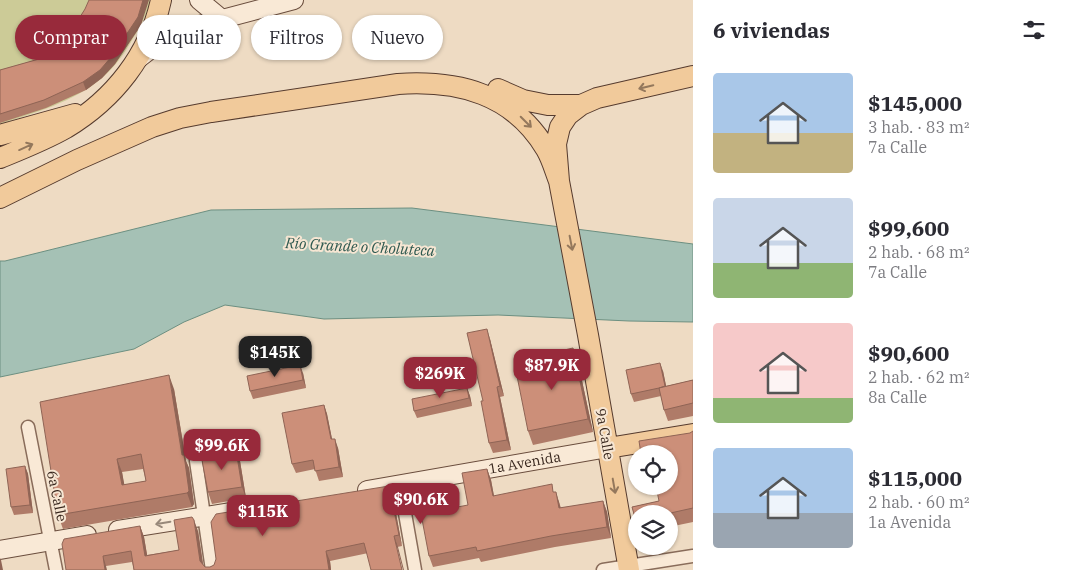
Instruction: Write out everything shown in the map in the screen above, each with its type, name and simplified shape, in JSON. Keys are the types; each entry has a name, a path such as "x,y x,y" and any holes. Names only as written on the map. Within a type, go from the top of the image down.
{"main road":[{"path":"157,15 161,0"},
{"path":"0,158 51,136 94,108 110,94 137,60"},
{"path":"0,186 72,150 150,118 178,108 210,101 388,76 423,73 452,75 498,89 523,100 548,105 581,104 598,98 693,76"},
{"path":"0,198 77,160 152,127 180,118 398,84 422,83 450,85 494,98 515,112 532,128 547,151 560,188"},
{"path":"560,188 556,144 560,127 568,115 581,104"},
{"path":"0,134 94,108"},
{"name":"9a Calle","path":"560,188 629,568"},
{"name":"1a Avenida","path":"608,448 693,434"}],"street":[{"path":"199,0 217,15"},
{"path":"241,15 294,0"},
{"name":"6a Calle","path":"28,427 56,570"},
{"name":"1a Avenida","path":"351,493 608,448"},
{"path":"196,460 212,570"},
{"path":"400,485 415,570"},
{"path":"0,550 256,508"},
{"path":"603,570 629,568 693,556"}],"shaded area":[{"path":"0,0 150,0 145,15 137,15 137,32 127,48 127,15 15,15 15,60 119,60 102,78 79,94 40,111 0,124"}],"water":[{"name":"Río Grande o Choluteca","path":"412,208 693,244 693,322 498,315 324,319 225,305 184,322 134,349 0,377 0,261 211,210"}],"building":[{"path":"89,0 143,0 137,18 127,34 127,15 81,15"},
{"path":"35,60 109,60 100,70 83,82 44,100 0,114 0,70"},
{"path":"487,329 500,386 497,387 507,440 489,443 481,401 483,401 467,333"},
{"path":"573,348 588,419 528,431 517,376 532,372 529,358"},
{"path":"660,363 665,386 631,394 626,370"},
{"path":"300,365 303,380 250,391 247,376"},
{"path":"169,375 189,491 187,493 58,515 40,402","holes":["141,454 146,481 122,485 117,459"]},
{"path":"693,380 693,403 664,410 659,388"},
{"path":"467,388 469,398 414,411 412,399"},
{"path":"324,405 331,439 335,439 339,467 315,471 313,460 292,464 282,413"},
{"path":"693,431 693,508 678,511 678,505 641,505 659,501 658,495 678,495 678,445 640,445 639,441"},
{"path":"236,450 242,487 208,492 201,455"},
{"path":"25,466 30,505 11,507 6,469"},
{"path":"487,469 493,496 552,484 553,492 556,492 559,508 603,501 607,527 477,551 476,547 429,556 421,514 468,505 462,473"},
{"path":"389,486 399,535 394,536 402,570 371,570 364,543 326,551 329,570 134,570 131,551 103,556 105,570 66,570 62,544 64,539 140,526 145,556 179,550 174,520 192,517 200,561 205,567 210,567 214,565 216,559 211,522 216,514"}]}
